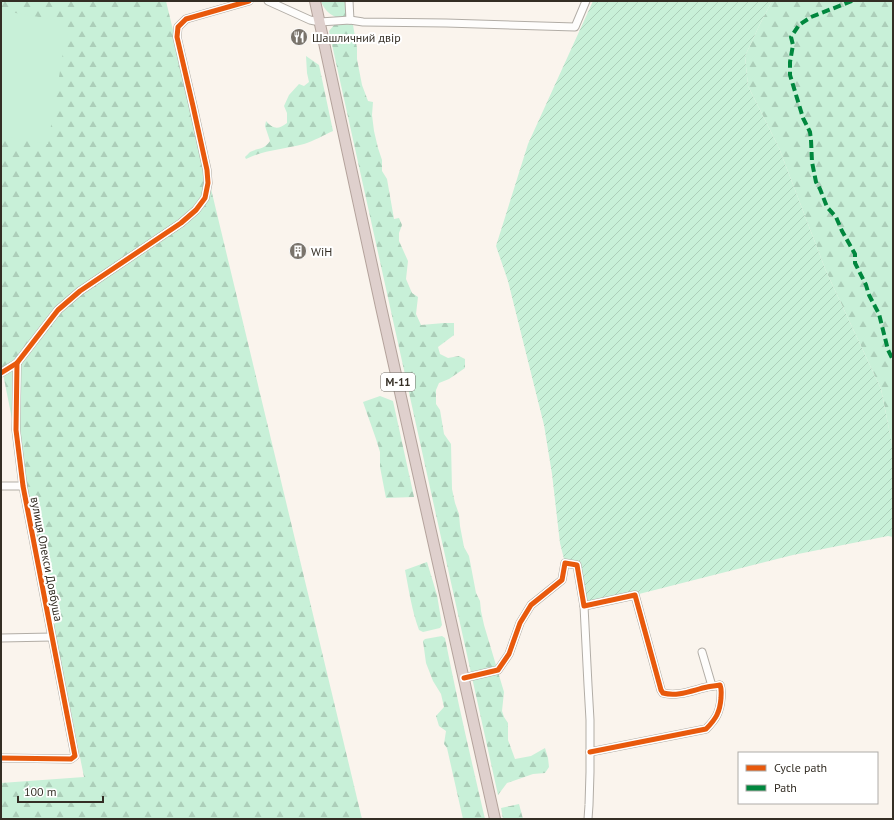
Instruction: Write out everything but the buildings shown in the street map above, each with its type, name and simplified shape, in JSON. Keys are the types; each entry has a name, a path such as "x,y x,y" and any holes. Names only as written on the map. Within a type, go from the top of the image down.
{"highway":[{"name":"М-11","path":"315,1 381,307 495,819"}],"street":[{"path":"1,373 16,363 58,310 80,291 181,223 196,210 205,198 208,183 207,170 177,37 178,27 186,19 249,1"},
{"path":"268,1 310,20 320,22 350,20 362,22 575,27 586,1"},
{"path":"349,1 350,20"},
{"name":"вулиця Олекси Довбуша","path":"1,758 71,759 75,756 23,486 16,430 16,363"},
{"path":"1,486 23,486"},
{"path":"464,678 498,670 509,654 520,623 530,605 562,580 565,563 577,565 584,606 590,720 588,819"},
{"path":"584,606 635,595 663,693 679,694 720,685 722,690 721,707 714,721 706,729 590,752"},
{"path":"1,638 52,637"},
{"path":"702,652 712,686"}],"green space":[{"path":"1,1 166,1 362,819 1,819 1,783 84,777 1,364"},
{"path":"321,1 350,1 351,11 346,16 338,18 328,12"},
{"path":"593,1 772,1 745,56 748,86 779,148 826,271 881,389 893,449 893,537 888,536 793,555 635,595 584,606 577,565 565,563 560,543 552,474 544,425 508,281 496,246 528,144"},
{"path":"772,1 893,1 893,449 881,389 826,271 779,148 748,86 745,56"},
{"path":"4,11 68,22 48,144 1,136 1,28"},
{"path":"347,21 353,25 362,85 368,101 373,102 372,115 374,131 382,160 382,171 387,179 394,219 399,218 402,225 399,233 399,241 408,261 406,279 412,293 418,297 416,314 421,325 454,323 454,335 438,347 440,354 448,358 459,356 465,359 465,368 449,379 439,383 436,390 436,404 440,410 444,434 451,444 452,489 459,514 464,547 469,556 484,625 504,692 502,711 508,723 508,740 515,759 531,756 545,748 548,758 549,767 545,773 533,774 507,783 498,795 329,31 335,24"},
{"path":"306,56 319,65 333,131 304,144 267,152 246,159 245,157 250,152 263,147 270,141 265,126 266,121 271,126 276,128 287,123 287,113 284,106 289,95 299,84 304,86 309,82"},
{"path":"380,396 393,401 414,497 386,498 380,467 380,452 363,402"},
{"path":"427,562 437,595 442,625 440,628 423,632 419,630 414,616 405,570"},
{"path":"442,636 445,638 485,819 463,819 447,748 444,744 446,731 439,726 436,716 444,707 441,694 433,681 426,663 423,641 425,639"},
{"path":"519,804 523,819 503,819 501,808"}],"marked path":[{"path":"852,1 811,17 799,25 791,37 793,45 790,62 790,75 803,118 810,132 812,162 816,182 827,207 836,217 855,254 855,263 879,314 888,350 893,360"}],"cycle path":[{"path":"1,373 17,363 58,310 80,291 181,223 196,210 205,198 208,183 207,170 177,37 178,27 186,19 249,1"},
{"path":"1,758 71,759 75,756 23,486 16,430 17,363"},
{"path":"464,678 498,670 509,654 520,623 531,605 562,580 565,563 577,565 584,606 635,595 663,693 680,694 720,685 720,707 715,718 706,729 590,752"}],"place":[{"name":"Шашличний двір","path":"299,37"},
{"name":"WiH","path":"298,251"}]}
